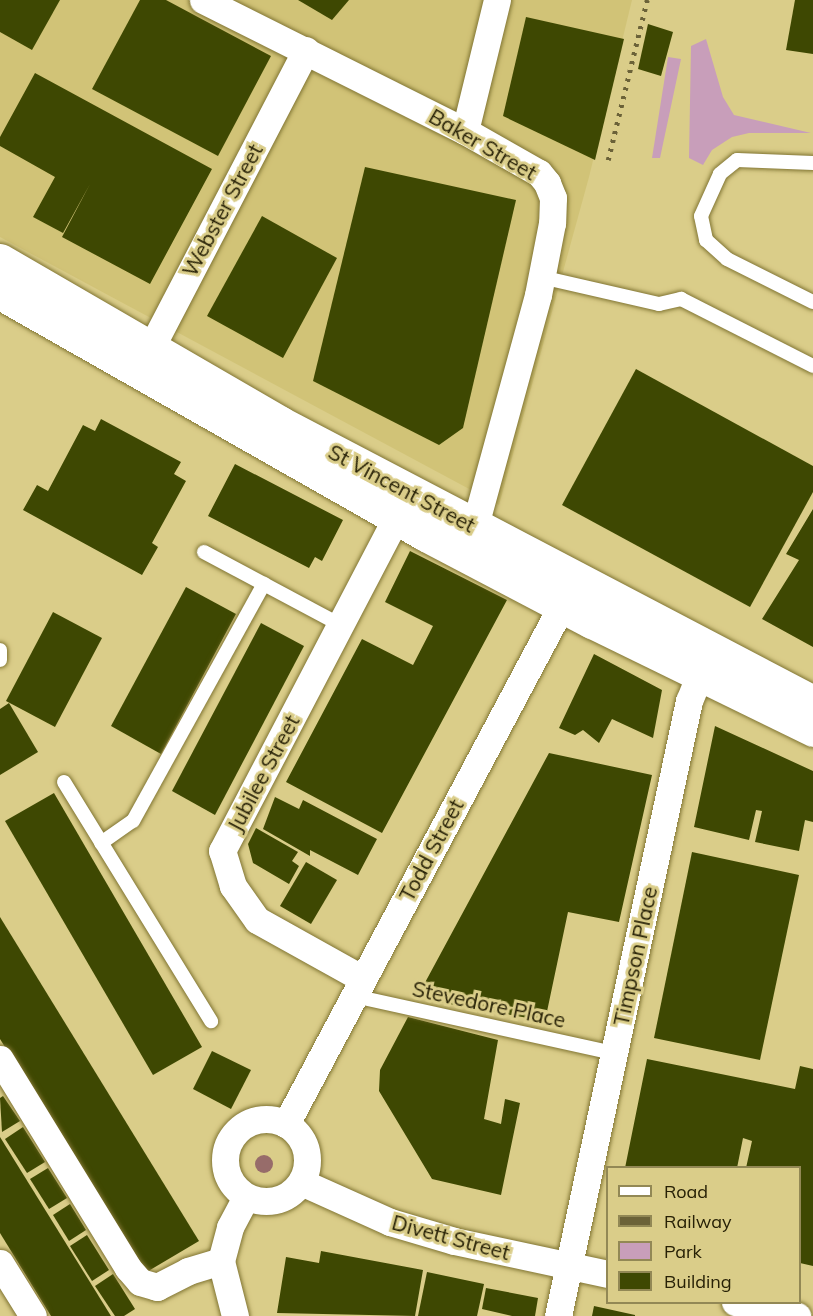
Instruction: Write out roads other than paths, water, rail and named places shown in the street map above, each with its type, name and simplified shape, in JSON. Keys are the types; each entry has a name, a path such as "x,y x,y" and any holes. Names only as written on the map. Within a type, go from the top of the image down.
{"main road":[{"name":"St Vincent Street","path":"0,260 146,358 396,518 471,541"},
{"name":"St Vincent Street","path":"0,293 146,358 281,423 471,541 705,661 813,730"},
{"name":"St Vincent Street","path":"705,661 813,702"}],"street":[{"name":"Baker Street","path":"203,0 465,131 539,173 547,183 552,198 552,223 542,276 471,541"},
{"path":"465,131 497,0"},
{"name":"Webster Street","path":"146,358 306,50"},
{"name":"Jubilee Street","path":"359,987 257,920 233,886 222,851 396,518"},
{"name":"Todd Street","path":"286,1124 569,591"},
{"name":"Timpson Place","path":"558,1316 689,702 705,661"},
{"path":"0,1059 128,1268 140,1282 157,1287 188,1270 221,1261"},
{"path":"258,1119 286,1124 300,1137 307,1153 301,1182 276,1200 259,1201 246,1197 233,1185 225,1171 224,1153 229,1140 240,1128 258,1119"},
{"name":"Divett Street","path":"301,1182 390,1222 454,1241 606,1275"},
{"path":"235,1316 221,1261 230,1227 246,1197"},
{"path":"0,1263 33,1316"},
{"path":"744,1304 797,1316"}],"lane":[{"path":"813,163 737,160 714,182 700,216 706,240 727,260 813,302"},
{"path":"542,276 659,304 681,299 813,366"},
{"path":"204,552 341,625"},
{"path":"101,843 133,821 264,584"},
{"path":"0,650 0,660"},
{"path":"64,782 211,1022"},
{"name":"Stevedore Place","path":"359,987 614,1053"}],"railway":[{"path":"608,160 647,0"}]}
